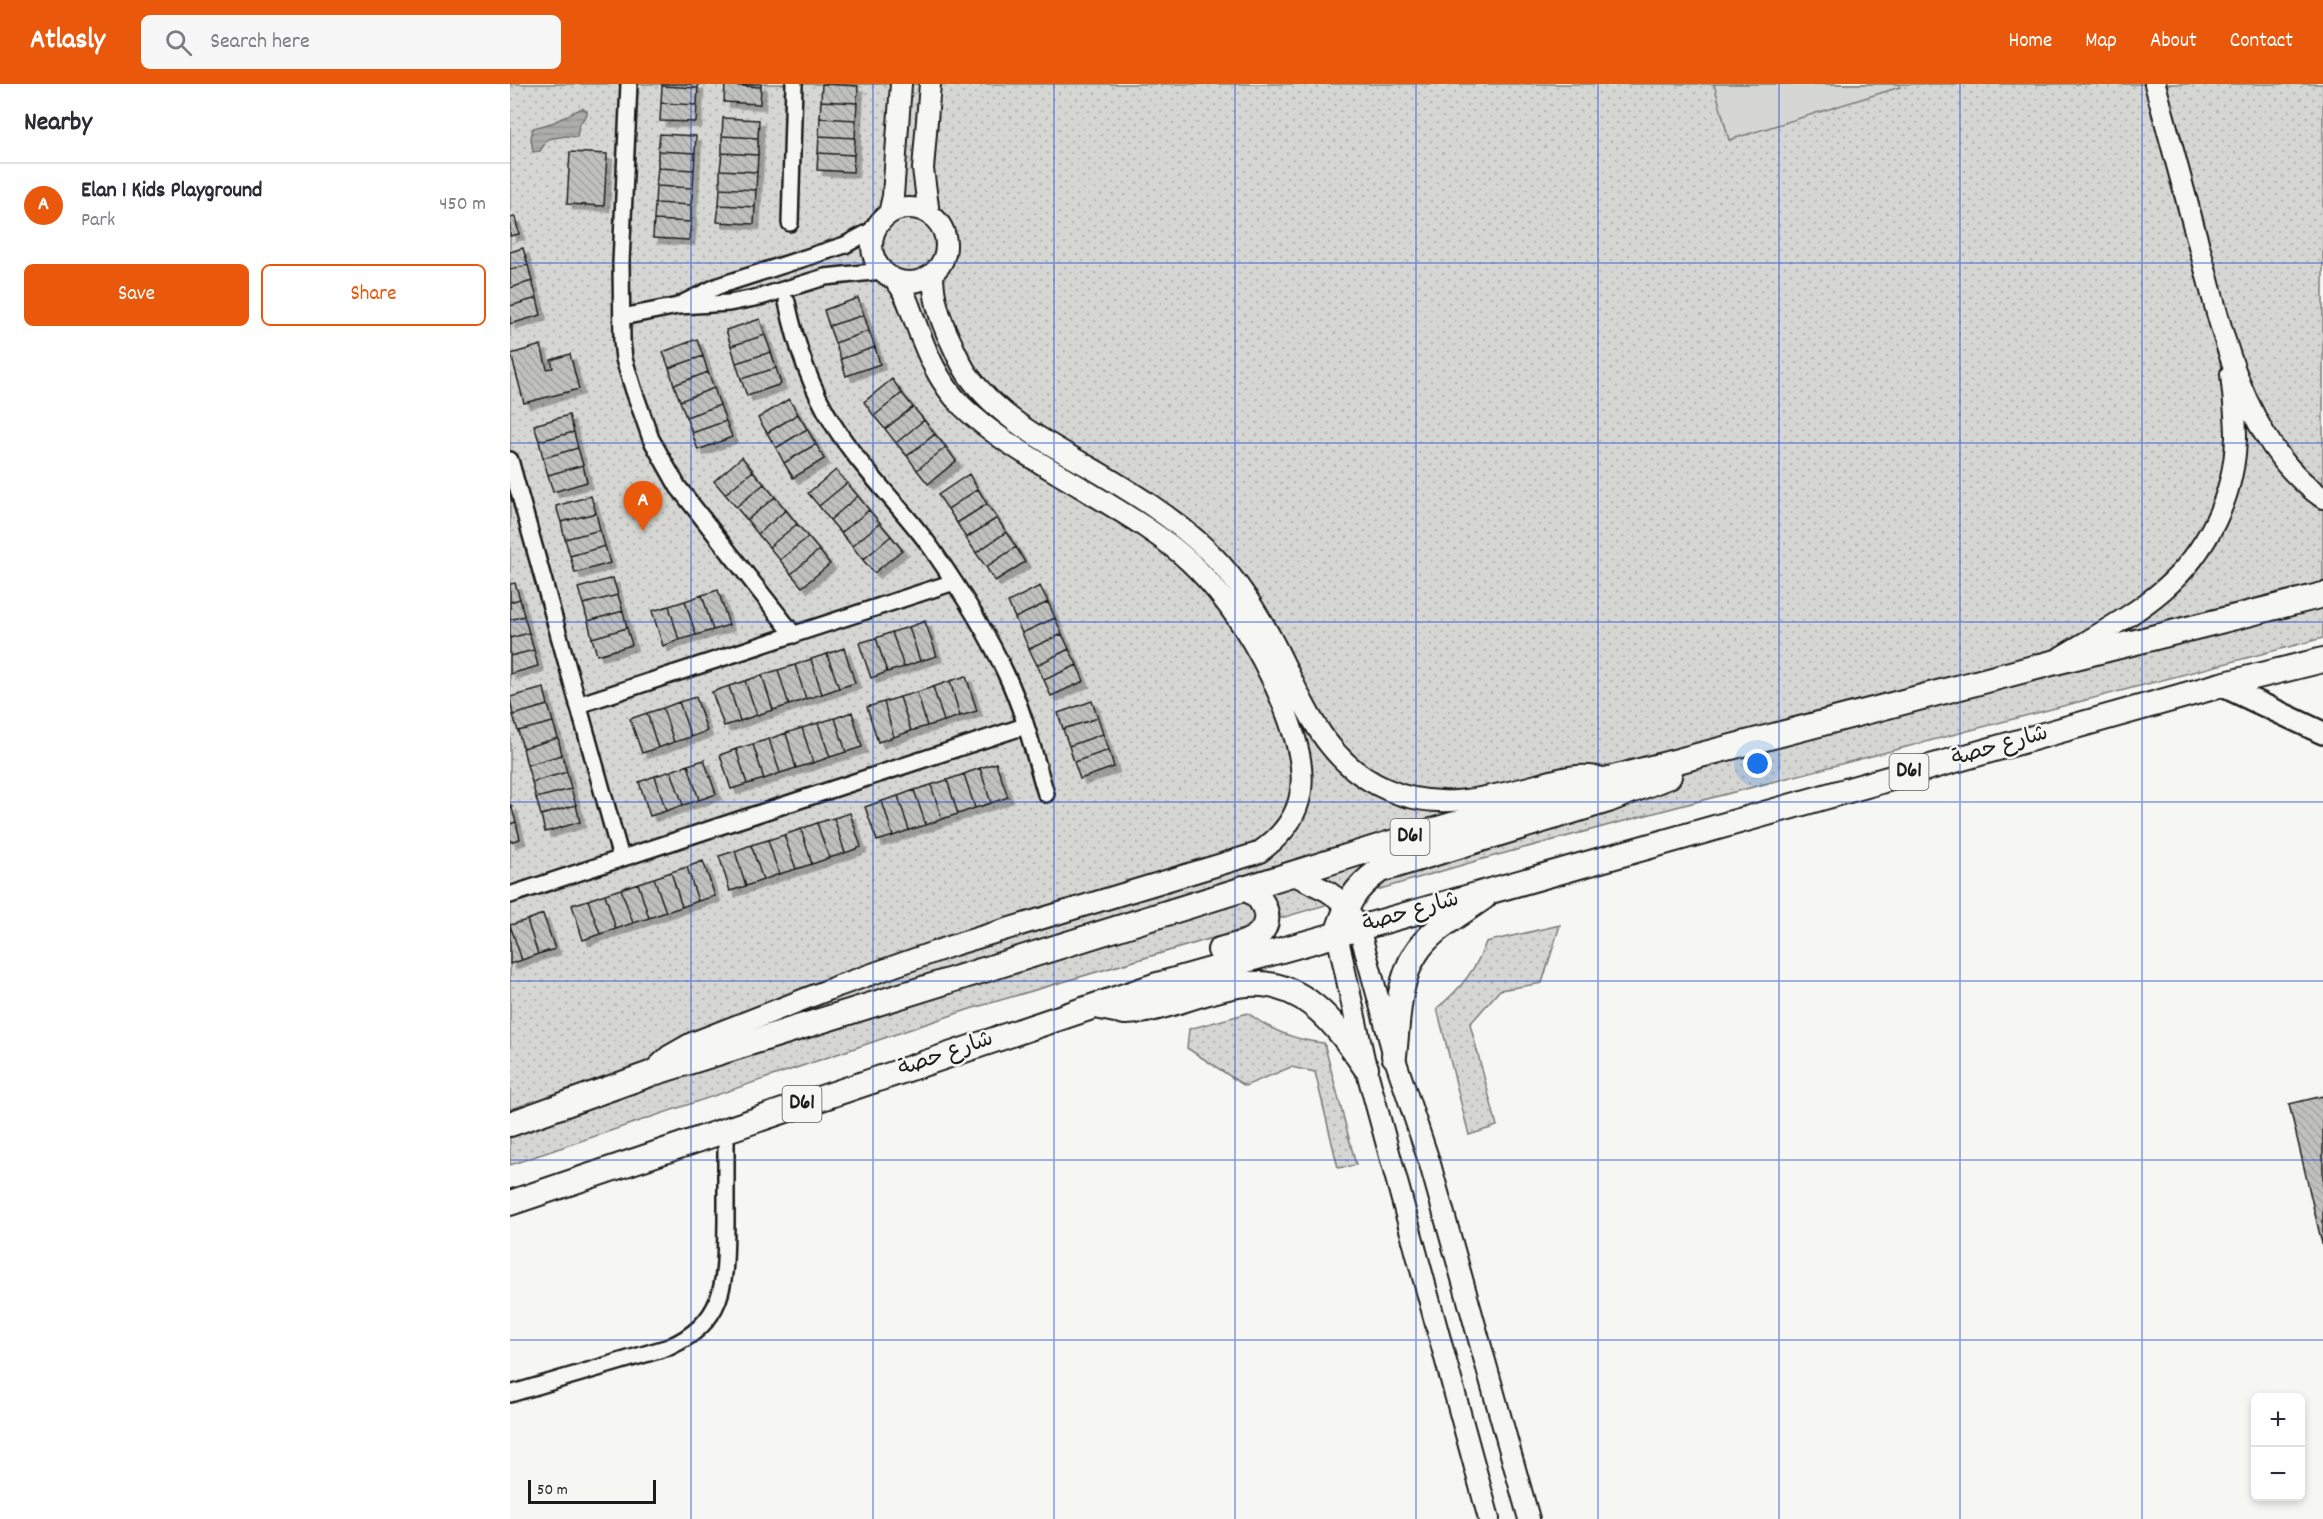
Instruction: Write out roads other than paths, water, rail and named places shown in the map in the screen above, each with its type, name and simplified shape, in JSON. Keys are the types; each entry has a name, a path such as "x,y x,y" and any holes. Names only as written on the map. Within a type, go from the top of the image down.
{"main road":[{"name":"D61","path":"510,1124 650,1074 1290,873 1609,779 2323,595"},
{"name":"شارع حصة","path":"510,1203 1154,986 2221,685 2323,660"},
{"path":"2221,685 2323,733"},
{"path":"1348,931 1346,907 1363,882 1380,870 1626,794 1662,779 1713,752"},
{"path":"1154,986 1174,965 1251,940 1261,933 1266,922 1266,910 1262,900 1253,892 1243,888"},
{"path":"1394,1056 1403,986 1417,951 1437,932 1496,888"},
{"path":"1094,1006 1117,1011 1141,1011 1239,985 1261,984 1282,988 1323,1012 1340,1029 1366,1068"}],"street":[{"path":"629,84 621,262 624,359 642,416 663,462 694,510 794,635"},
{"path":"790,223 794,84"},
{"path":"650,1074 669,1056 692,1043 838,986 954,945 1258,853 1280,835 1289,824 1300,798 1303,768 1289,718 1259,655 1221,597 1201,573 1176,550 1086,490 997,435 960,404 944,386 930,360 905,295 875,260 872,250 892,196 901,84"},
{"path":"929,214 923,162 930,84"},
{"path":"2155,84 2231,362 2259,423 2277,452 2298,476 2323,498"},
{"path":"622,317 678,306 729,303 760,297 825,277 888,275 910,283 918,282 933,274 945,255 944,232 929,214 921,210 905,208 845,245 755,272 718,286 678,306"},
{"path":"791,262 796,287"},
{"path":"755,272 760,297"},
{"path":"933,274 935,298 943,327 968,374 986,396 1024,427 1163,515 1207,549 1231,577 1258,615 1321,736 1355,772 1402,796 1438,802 1487,797 1575,775 1609,779"},
{"path":"787,302 800,354 816,393 834,425 848,446 932,549 974,615 1006,675 1025,726 1046,795"},
{"path":"2052,663 2163,590 2184,570 2202,547 2216,522 2233,466 2236,438 2231,362"},
{"path":"510,460 621,858"},
{"path":"578,705 954,582"},
{"path":"510,895 1025,726"},
{"path":"1290,873 1327,891 1346,907"},
{"path":"1348,931 1394,1056 1430,1164 1529,1519"},
{"path":"1348,931 1366,1068 1489,1519"},
{"path":"510,1394 669,1347 688,1338 706,1322 720,1298 725,1271 726,1130"}],"place":[{"name":"Elan 1 Kids Playground","path":"643,531"}]}
